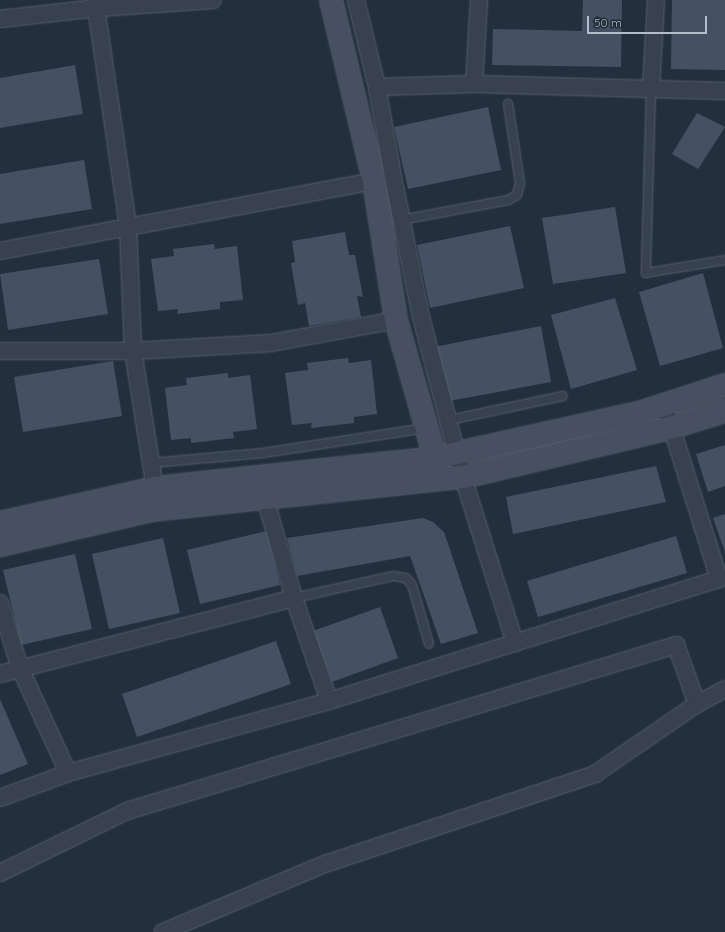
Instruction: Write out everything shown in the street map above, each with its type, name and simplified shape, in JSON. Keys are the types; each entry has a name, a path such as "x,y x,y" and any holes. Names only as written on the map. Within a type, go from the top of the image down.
{"street":[{"path":"0,19 96,4 213,0"},
{"path":"331,0 374,181 396,320 435,458 437,480"},
{"path":"356,0 377,87 401,220 421,317 458,453 463,477 515,643"},
{"path":"474,84 479,0"},
{"path":"651,89 656,0"},
{"path":"96,4 128,226 133,351 155,488"},
{"path":"377,87 474,84 725,90"},
{"path":"0,251 374,181"},
{"path":"0,351 133,351 271,343 396,320"},
{"path":"0,523 155,488 435,458 642,412 725,385"},
{"path":"0,798 68,774 328,701 722,578 670,428 664,404"},
{"path":"0,545 152,510 463,477 670,428 725,411"},
{"path":"265,498 294,598 328,701"},
{"path":"0,674 294,598"},
{"path":"0,603 20,668 68,774"},
{"path":"0,873 127,811 676,645 697,704"},
{"path":"163,932 325,864 595,774 697,704 725,689"}],"lane":[{"path":"651,89 646,273 725,260"},
{"path":"401,220 508,200 517,195 520,183 508,104"},
{"path":"448,420 563,396"},
{"path":"151,463 263,453 426,428"},
{"path":"294,598 393,576 406,578 412,585 429,644"}],"building":[{"path":"583,0 622,0 621,67 492,65 493,29 582,31"},
{"path":"672,0 725,0 725,70 671,69"},
{"path":"75,65 83,114 0,128 0,78"},
{"path":"488,107 501,170 408,189 394,127"},
{"path":"697,113 725,127 698,169 672,154"},
{"path":"84,160 92,209 0,224 0,174"},
{"path":"615,207 626,273 553,284 542,218"},
{"path":"510,226 524,288 430,308 417,245"},
{"path":"345,232 349,255 355,255 363,297 357,296 361,317 309,326 305,303 298,305 291,263 295,262 292,241"},
{"path":"214,244 215,249 237,246 243,300 220,302 220,309 177,314 178,309 158,311 151,259 174,256 173,249"},
{"path":"99,259 108,314 8,330 0,274"},
{"path":"703,273 723,348 660,366 639,292"},
{"path":"615,298 637,370 571,389 551,315"},
{"path":"541,326 551,382 444,402 434,347"},
{"path":"348,358 349,363 371,360 377,414 354,417 354,423 311,428 312,423 292,425 285,373 308,370 307,363"},
{"path":"113,361 122,416 23,432 14,377"},
{"path":"228,373 228,378 250,375 257,429 233,432 234,438 191,443 191,438 171,440 165,388 187,385 186,378"},
{"path":"725,445 725,486 708,492 696,454"},
{"path":"656,466 666,502 513,534 506,497"},
{"path":"725,514 725,552 713,518"},
{"path":"423,518 433,522 444,532 478,633 441,644 410,556 297,576 287,538"},
{"path":"267,531 280,585 200,604 187,550"},
{"path":"676,536 687,573 538,617 527,581"},
{"path":"163,538 180,613 109,629 92,554"},
{"path":"75,554 92,629 21,645 3,570"},
{"path":"380,607 398,658 332,682 313,631"},
{"path":"276,641 291,684 137,737 122,694"},
{"path":"0,699 28,764 0,775"}]}
